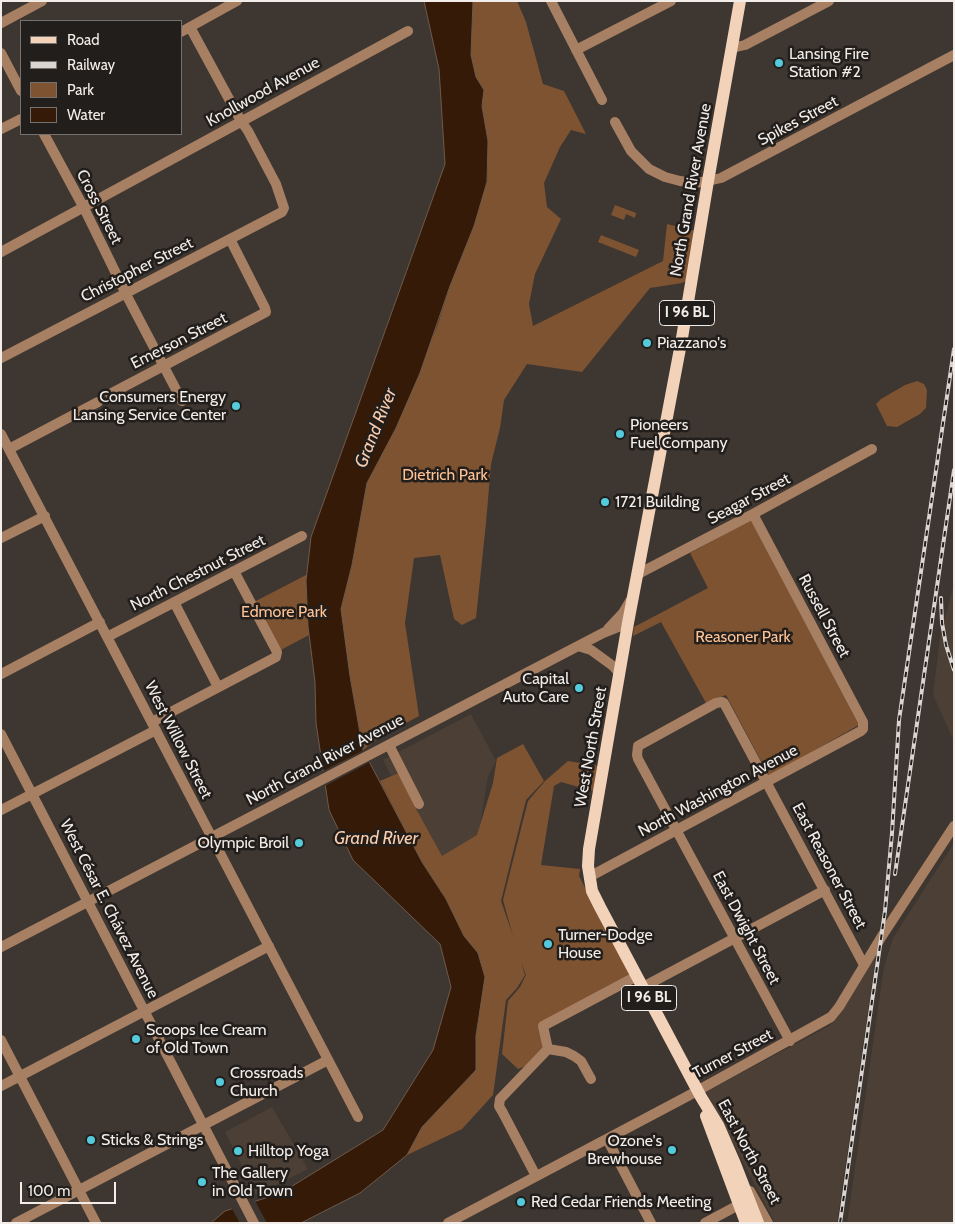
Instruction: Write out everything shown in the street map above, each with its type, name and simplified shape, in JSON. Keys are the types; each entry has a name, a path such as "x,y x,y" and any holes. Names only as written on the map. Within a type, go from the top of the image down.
{"main road":[{"name":"North Grand River Avenue","path":"628,623 681,346 740,1"},
{"name":"West North Street","path":"589,877 589,848 628,623"},
{"name":"East North Street","path":"589,877 592,891 600,907 699,1094 718,1125 735,1164"},
{"name":"East North Street","path":"699,1094 707,1120 743,1205"},
{"name":"I 96 BL","path":"735,1164 743,1205 758,1223"},
{"path":"743,1205 746,1223"}],"street":[{"path":"1,23 42,1"},
{"path":"237,1 186,29 241,122"},
{"path":"551,1 602,100"},
{"path":"576,50 670,1"},
{"path":"732,48 746,45 830,1"},
{"name":"Knollwood Avenue","path":"1,252 408,31"},
{"path":"1,53 20,89"},
{"name":"Spikes Street","path":"615,122 631,151 648,169 665,177 680,181 694,183 708,181 720,178 954,55"},
{"path":"1,129 20,119"},
{"name":"Christopher Street","path":"1,358 282,212 284,208 276,184 248,131 241,122"},
{"name":"Cross Street","path":"45,135 84,208 182,401"},
{"name":"Emerson Street","path":"110,394 266,312 230,239"},
{"path":"9,448 98,402"},
{"name":"West Willow Street","path":"1,434 358,1117"},
{"name":"Seagar Street","path":"638,574 872,449"},
{"name":"Russell Street","path":"753,514 863,722 864,726 861,731"},
{"path":"1,538 45,516"},
{"name":"North Chestnut Street","path":"107,637 302,536"},
{"path":"1,810 154,726 218,687 276,657 277,652 234,571"},
{"path":"603,633 623,613 634,594"},
{"path":"174,602 218,687"},
{"path":"1,674 100,622"},
{"name":"North Grand River Avenue","path":"1,947 603,633 628,623"},
{"path":"578,646 591,650 613,666 620,674"},
{"name":"East Dwight Street","path":"722,702 716,703 641,744 637,750 638,759 790,1041"},
{"name":"East Reasoner Street","path":"722,702 726,706 864,965"},
{"name":"North Washington Avenue","path":"589,877 861,731"},
{"name":"West César E. Chávez Avenue","path":"1,734 254,1223"},
{"path":"385,747 419,804"},
{"name":"Turner Street","path":"452,1222 607,1139 699,1094 831,1017 954,826"},
{"path":"548,1049 543,1026 735,939 825,890"},
{"path":"1,1086 269,946"},
{"path":"1,1040 96,1223"},
{"path":"548,1049 566,1052 574,1056 581,1061 591,1079"},
{"path":"536,1176 503,1113 500,1099 548,1049"},
{"path":"16,1223 328,1060"},
{"path":"607,1139 651,1223"},
{"name":"East North Street","path":"735,1164 768,1223"},
{"path":"705,1223 743,1205"}],"shaded area":[{"path":"954,584 954,741 933,695 940,637"},
{"path":"471,714 496,761 488,776 478,838 435,861 383,760"},
{"path":"954,843 954,1223 847,1223 884,967 893,938"},
{"path":"876,954 837,1223 775,1223 706,1092 829,1026 837,1019"},
{"path":"272,1107 308,1169 256,1195 225,1132"}],"green space":[{"name":"Dietrich Park","path":"473,1 517,1 526,22 543,84 564,91 586,134 571,130 560,147 544,183 547,207 561,219 535,274 529,304 533,326 663,261 667,224 700,232 692,278 682,283 650,288 582,372 527,364 504,400 500,428 491,464 476,618 462,625 454,619 440,555 414,558 405,623 419,716 380,737 363,750 341,609 352,565 367,483 396,428 438,324 450,286 474,226 487,182 488,141 482,106 484,90 475,77 471,55"},
{"path":"615,205 636,213 635,218 626,214 624,220 611,215"},
{"path":"601,235 639,250 636,257 598,242"},
{"path":"917,381 924,384 927,390 926,408 920,414 897,427 887,426 876,404 905,385"},
{"name":"Reasoner Park","path":"751,520 859,725 769,776 726,695 706,703 661,622 633,636 634,627 708,588 690,553"},
{"name":"Edmore Park","path":"306,575 309,635 279,651 254,602"},
{"path":"523,744 544,781 526,800 501,901 513,936 503,900 528,801 545,781 568,761 598,766 593,791 561,782 554,786 541,865 580,869 579,876 630,976 539,1025 544,1047 528,1065 518,1069 502,1054 508,1001 520,987 526,975 521,962 525,975 506,1000 493,1095 462,1129 407,1155 422,1127 476,1070 476,1036 480,1003 478,953 464,936 446,899 422,862 380,781 401,772 415,801 415,807 442,856 477,835 493,783 497,758"}],"water":[{"name":"Grand River","path":"424,1 473,1 471,55 476,77 484,90 482,106 488,141 487,182 474,226 450,286 420,373 396,428 367,483 352,565 341,609 363,750 422,862 446,899 464,936 478,953 485,977 476,1036 476,1070 422,1127 407,1155 360,1193 301,1223 211,1223 225,1211 281,1193 383,1130 433,1050 451,987 440,944 353,860 329,810 316,723 315,682 308,626 306,581 311,537 445,164 439,69"}],"pier":[{"path":"366,749 372,761 323,787 321,772"},
{"path":"254,1199 267,1223 240,1223 231,1207"}],"railway":[{"path":"840,1223 885,911 899,720 954,349"},
{"path":"895,874 954,470"},
{"path":"941,598 942,623 946,645 954,670"}],"place":[{"name":"Lansing Fire Station #2","path":"779,63"},
{"name":"Piazzano's","path":"647,343"},
{"name":"Consumers Energy Lansing Service Center","path":"236,406"},
{"name":"Pioneers Fuel Company","path":"620,434"},
{"name":"1721 Building","path":"605,502"},
{"name":"Capital Auto Care","path":"579,688"},
{"name":"Olympic Broil","path":"299,843"},
{"name":"Turner-Dodge House","path":"548,944"},
{"name":"Scoops Ice Cream of Old Town","path":"136,1039"},
{"name":"Crossroads Church","path":"220,1082"},
{"name":"Sticks & Strings","path":"91,1140"},
{"name":"Ozone's Brewhouse","path":"672,1150"},
{"name":"Hilltop Yoga","path":"238,1151"},
{"name":"The Gallery in Old Town","path":"202,1182"},
{"name":"Red Cedar Friends Meeting","path":"521,1202"}]}
